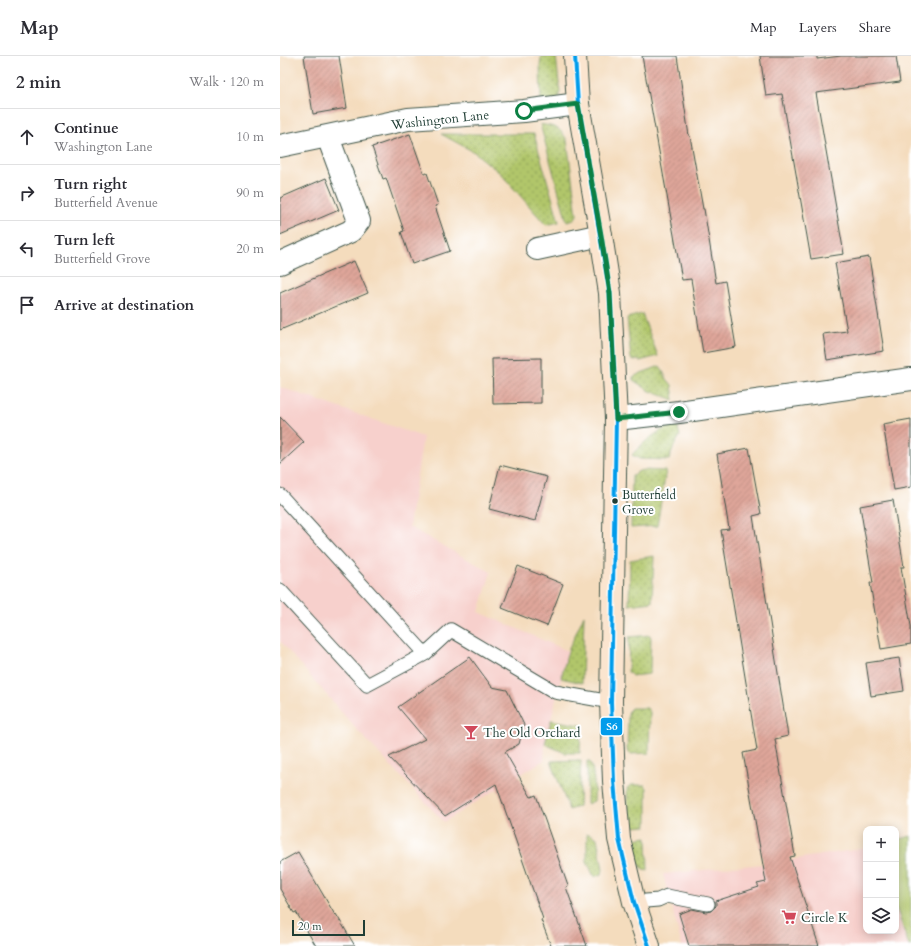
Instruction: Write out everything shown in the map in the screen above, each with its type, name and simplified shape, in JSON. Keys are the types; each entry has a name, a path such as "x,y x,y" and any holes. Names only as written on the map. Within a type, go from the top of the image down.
{"main road":[{"path":"575,56 578,104 610,293 616,419 611,702 618,839 634,902 649,946"}],"street":[{"name":"Washington Lane","path":"280,146 408,119 524,111 578,104"},
{"path":"280,263 351,231 359,221 328,137"},
{"path":"537,249 601,235"},
{"path":"616,419 679,412 911,379"}],"lane":[{"path":"280,495 425,654"},
{"path":"280,590 367,685 425,654 451,630 555,692 611,702"},
{"path":"634,902 658,900 667,896 708,904"}],"shaded area":[{"path":"280,387 423,437 409,527 491,572 479,612 568,651 545,744 544,760 444,822 357,730 280,641"},
{"path":"863,848 863,934 899,934 899,916 909,946 682,946 663,874 763,864"}],"green space":[{"path":"541,56 556,56 560,92 559,98 541,104 540,65"},
{"path":"540,124 556,128 562,132 567,140 577,215 574,220 567,222"},
{"path":"441,134 534,134 559,222 546,225 500,173 474,152"},
{"path":"642,314 658,356 640,361 631,359 627,318"},
{"path":"660,366 672,385 674,400 650,391 633,380 633,377"},
{"path":"677,423 680,436 674,446 669,460 640,459 632,455 653,436"},
{"path":"643,470 666,471 657,526 631,528 632,476"},
{"path":"654,556 652,602 629,605 630,560"},
{"path":"584,615 582,683 561,678 568,651"},
{"path":"650,635 649,674 632,676 628,672 629,637"},
{"path":"631,708 647,708 650,712 649,753 630,754 627,751 628,714"},
{"path":"551,720 581,725 580,753 565,753 545,744"},
{"path":"581,760 579,806 569,810 551,761"},
{"path":"587,761 591,763 594,777 594,801 587,804"},
{"path":"631,785 645,785 647,788 647,826 633,827 629,818 627,788"},
{"path":"587,833 597,838 603,869 602,874 594,877 587,861"},
{"path":"911,836 911,946 909,946 899,916 899,839"},
{"path":"647,837 648,870 643,869 639,863 636,855 634,839"}],"building":[{"path":"304,56 339,56 347,108 313,114"},
{"path":"642,56 677,56 689,136 704,209 716,283 725,281 736,347 703,353 691,279 682,280"},
{"path":"760,56 817,56 817,59 841,56 896,56 900,82 816,93 844,254 811,259 782,94 766,96"},
{"path":"410,134 424,174 427,173 438,205 435,206 450,251 412,264 401,232 404,231 386,178 383,179 372,147"},
{"path":"326,178 339,210 280,235 280,198"},
{"path":"869,257 884,351 827,360 823,334 847,331 835,263"},
{"path":"354,261 368,293 280,330 280,293"},
{"path":"541,358 541,403 493,404 492,359"},
{"path":"280,417 304,442 280,464"},
{"path":"911,419 911,487 894,490 883,424"},
{"path":"749,448 761,514 753,516 788,736 775,739 795,856 790,857 819,946 689,946 679,914 692,909 706,912 711,911 716,906 716,901 759,887 757,884 766,882 743,753 757,750 721,530 729,529 717,454"},
{"path":"500,465 547,477 535,521 489,509"},
{"path":"893,500 904,567 901,567 911,626 911,644 881,649 870,583 873,583 860,506"},
{"path":"518,566 563,584 547,626 502,608"},
{"name":"The Old Orchard","path":"470,657 492,687 507,690 524,725 519,744 505,752 531,797 536,795 587,946 551,946 496,784 445,816 389,757 425,739 398,707"},
{"path":"899,658 904,691 871,696 866,663"},
{"path":"298,852 355,946 316,946 296,912 294,913 280,889 280,862"}],"transit line":[{"name":"S6","path":"575,56 578,104 610,293 616,419 611,702 614,781 619,839 634,902 649,946"}],"place":[{"name":"Butterfield Grove","path":"615,501"},
{"name":"The Old Orchard","path":"471,732"},
{"name":"Circle K","path":"789,917"}],"route":[{"path":"524,111 578,104 610,293 616,419 679,412"}]}
